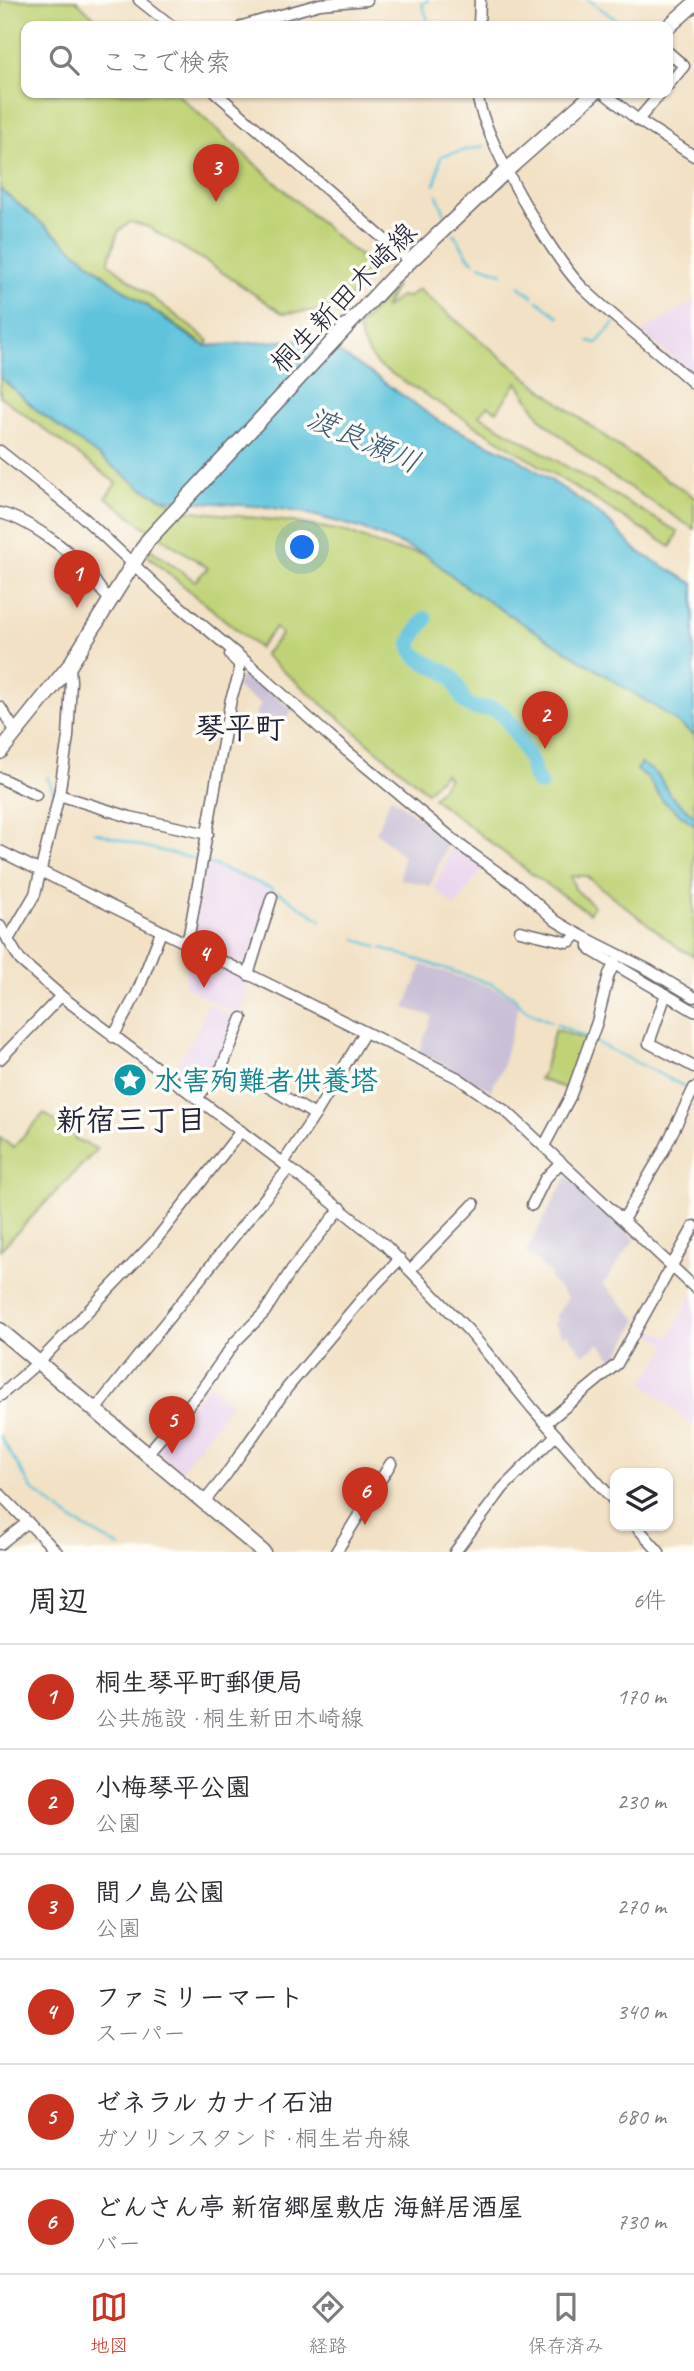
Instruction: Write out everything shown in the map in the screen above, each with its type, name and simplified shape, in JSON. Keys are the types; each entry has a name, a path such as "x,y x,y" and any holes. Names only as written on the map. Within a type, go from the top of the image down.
{"main road":[{"path":"673,22 690,3"},
{"name":"桐生新田木崎線","path":"0,752 70,665 138,555 409,261 588,98"},
{"path":"0,1329 261,1551"}],"street":[{"path":"139,0 165,21"},
{"path":"260,21 320,4 367,0"},
{"path":"478,21 480,0"},
{"path":"673,56 684,66 673,79"},
{"path":"222,98 409,261"},
{"path":"478,98 485,124 507,170 558,257 583,288 694,384"},
{"path":"610,98 638,120 694,156"},
{"path":"638,120 658,98"},
{"path":"0,451 84,518 138,555 164,593 417,810 519,887 556,921 694,997"},
{"path":"0,513 24,523 61,548 79,562 110,598"},
{"path":"185,943 208,834 231,699 240,668 219,646 217,636"},
{"path":"8,940 35,894 59,795 68,737 72,675 70,665"},
{"path":"0,707 16,732"},
{"path":"0,778 36,795"},
{"path":"59,795 121,815 208,834"},
{"path":"0,851 458,1078 486,1095 694,1287"},
{"path":"248,975 272,897"},
{"path":"0,926 24,964 61,996 286,1165 341,1208 411,1269 469,1331 610,1496"},
{"path":"520,931 567,942 572,941 578,934"},
{"path":"113,1037 137,993 161,932"},
{"path":"589,940 592,951 694,1011"},
{"path":"544,1146 570,1097 597,1022 609,974 615,964"},
{"path":"666,994 649,1043 694,1067"},
{"path":"0,1059 61,996"},
{"path":"197,1098 222,1067 242,1018"},
{"path":"95,1410 286,1165 365,1032"},
{"path":"268,1087 316,1115"},
{"path":"623,1220 664,1150 694,1088"},
{"path":"0,1396 38,1362 155,1241 241,1131"},
{"path":"532,1205 545,1179 561,1163"},
{"path":"411,1269 474,1204"},
{"path":"147,1454 199,1393 234,1342 264,1313 292,1269 341,1208"},
{"path":"546,1423 617,1364 694,1226"},
{"path":"204,1502 287,1388 400,1259"},
{"path":"455,1552 503,1488 556,1435"},
{"path":"336,1552 391,1464"},
{"path":"0,1494 57,1552"},
{"path":"0,1544 28,1522"},
{"path":"640,1531 659,1552"}],"shaded area":[{"path":"694,301 694,377 642,332"},
{"path":"244,671 292,710 277,731 255,715 261,704 236,688"},
{"path":"391,796 448,842 430,886 400,879 403,856 376,832"},
{"path":"452,846 483,867 455,907 434,888"},
{"path":"205,863 271,891 246,967 192,941"},
{"path":"193,954 249,982 241,1015 191,991 186,985 184,981 189,956"},
{"path":"422,965 488,986 512,997 519,1005 501,1071 491,1090 419,1052 432,1016 405,1008"},
{"path":"208,1004 239,1019 219,1065 199,1090 172,1071 196,1034"},
{"path":"567,1176 635,1239 603,1284 638,1320 615,1361 599,1343 583,1355 567,1333 563,1336 554,1324 557,1320 555,1317 568,1298 550,1279 551,1275 526,1252"},
{"path":"692,1294 694,1427 644,1383 668,1345 642,1329 645,1325 669,1338"},
{"path":"209,1384 231,1404 181,1471 155,1449"}],"green space":[{"path":"0,0 76,0 98,21 21,21 21,98 182,98 341,241 374,267 373,273 339,308 341,315 357,329 396,285 384,309 400,296 409,297 418,289 553,398 694,497 694,529 598,467 542,420 517,382 497,411 488,406 479,415 678,532 671,547 376,364 362,342 360,333 327,305 320,311 282,313 210,264 148,227 130,222 118,232 108,263 209,341 206,346 114,283 0,189"},
{"path":"0,377 39,412 142,488 184,510 292,522 347,532 390,549 425,554 470,590 662,711 694,735 694,956 680,949 586,876 571,876 575,889 594,906 589,913 533,875 433,798 449,778 444,773 427,792 264,655 282,634 275,628 259,648 150,558 147,554 150,549 195,581 208,568 142,525 106,497 116,483 0,396"},
{"path":"555,1029 586,1040 567,1089 539,1079 543,1074"},
{"path":"44,1113 76,1137 75,1139 97,1149 0,1250 0,1137 13,1148"}],"water":[{"name":"渡良瀬川","path":"0,189 114,283 196,341 207,346 294,340 337,352 440,422 514,456 608,521 637,551 694,584 694,735 662,711 470,590 425,554 360,528 305,513 267,507 163,499 142,488 39,412 0,377"},
{"path":"641,763 658,775 670,795 694,816 694,825 662,800 647,777 636,770"}],"waterway":[{"path":"428,0 422,4 428,21"},
{"path":"588,0 619,21"},
{"path":"435,185 441,156 484,146"},
{"path":"437,195 445,214"},
{"path":"454,234 474,262"},
{"path":"480,265 502,273"},
{"path":"519,286 533,297"},
{"path":"538,301 559,317"},
{"path":"589,341 597,343 614,323"},
{"path":"425,619 412,641 411,648 414,653 451,676 467,705 494,709 502,714 518,736 531,763 535,779 540,784"},
{"path":"47,777 55,795"},
{"path":"95,832 199,860"},
{"path":"206,862 273,889"},
{"path":"278,892 321,920"},
{"path":"356,939 377,947"},
{"path":"382,948 492,984 513,996 525,1010 551,1022"},
{"path":"556,1024 587,1038"},
{"path":"593,1041 690,1089"},
{"path":"0,1436 32,1489 75,1522 120,1547"}],"place":[{"name":"間ノ島公園","path":"216,202"},
{"name":"桐生琴平町郵便局","path":"77,608"},
{"name":"小梅琴平公園","path":"545,749"},
{"name":"ファミリーマート","path":"204,988"},
{"name":"水害殉難者供養塔","path":"130,1080"},
{"name":"ゼネラル カナイ石油","path":"172,1454"},
{"name":"どんさん亭 新宿郷屋敷店 海鮮居酒屋","path":"365,1525"}],"district":[{"name":"琴平町","path":"240,728"},
{"name":"新宿三丁目","path":"131,1120"}]}
